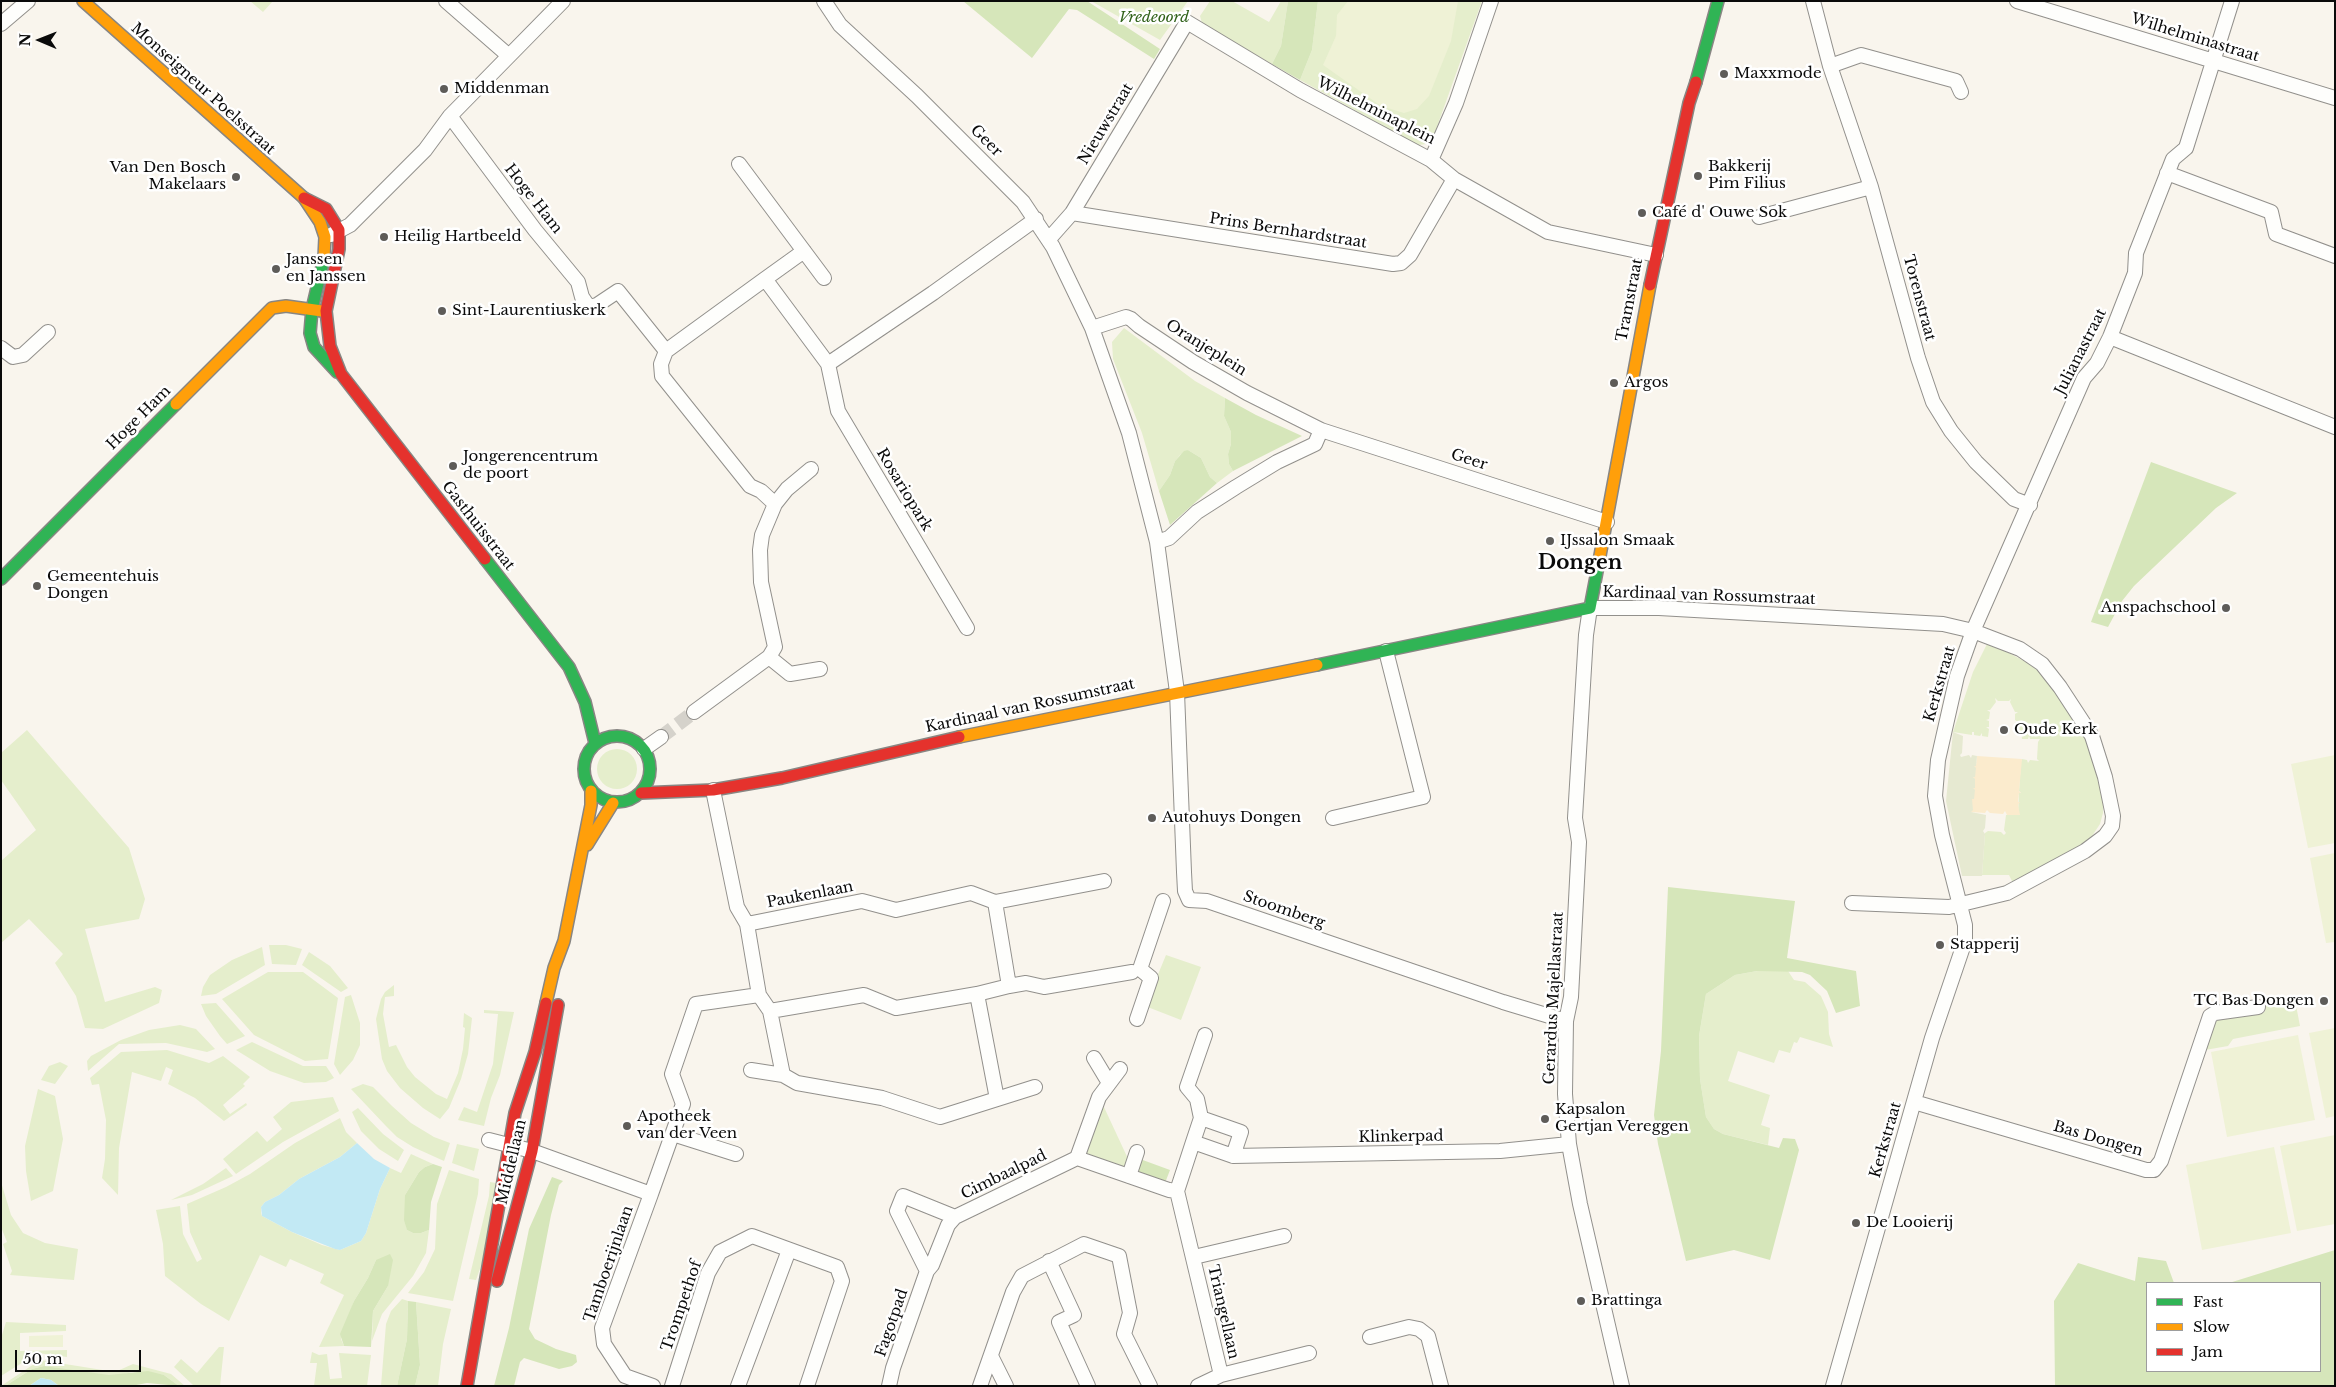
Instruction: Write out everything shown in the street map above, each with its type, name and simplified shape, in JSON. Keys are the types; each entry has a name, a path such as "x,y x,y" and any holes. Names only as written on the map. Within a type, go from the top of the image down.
{"main road":[{"name":"Monseigneur Poelsstraat","path":"83,1 304,198 320,222 326,237"},
{"name":"Tramstraat","path":"1590,608 1656,255 1689,103 1703,61 1718,1"},
{"name":"Monseigneur Poelsstraat","path":"304,198 326,209 333,217 339,230"},
{"path":"326,311 339,249 339,230"},
{"path":"312,309 323,268 326,237"},
{"name":"Hoge Ham","path":"1,579 272,308 286,306 326,311"},
{"name":"Gasthuisstraat","path":"312,309 310,333 314,347 332,368 340,374 569,667 585,702 595,743"},
{"name":"Gasthuisstraat","path":"326,311 330,346 340,374"},
{"name":"Kardinaal van Rossumstraat","path":"641,793 714,790 782,778 940,741 1590,608"},
{"name":"Gasthuisstraat","path":"585,702 616,735"},
{"path":"616,735 631,739 644,749 658,777 648,784 641,793 628,801 613,803 601,799 591,791 585,779 584,766 587,754 595,743 616,735"},
{"name":"Kardinaal van Rossumstraat","path":"658,777 681,790"},
{"name":"Middellaan","path":"467,1386 532,1151 562,987 564,941 591,804 591,791"},
{"name":"Middellaan","path":"580,854 613,803"},
{"name":"Middellaan","path":"467,1386 516,1113 535,1052 554,968 564,941"}],"street":[{"path":"1,24 28,1"},
{"path":"446,1 509,56"},
{"path":"326,237 350,225 425,150 450,116 563,1"},
{"name":"Geer","path":"824,1 840,25 971,148 1036,219 1049,239 1092,328"},
{"name":"Wilhelminaplein","path":"1186,22 1300,90 1431,160 1456,102 1491,1"},
{"name":"Torenstraat","path":"1813,1 1830,66 1871,187 1918,358 1933,402 1951,431 1976,462 2014,499 2030,505"},
{"name":"Wilhelminastraat","path":"2017,1 2335,98"},
{"name":"Julianastraat","path":"1973,631 2030,505 2084,378 2097,364 2110,337 2136,273 2136,253 2167,173 2173,159 2186,148 2232,1"},
{"name":"Nieuwstraat","path":"1049,239 1072,213 1186,22"},
{"path":"1830,66 1861,55 1956,81 1961,92"},
{"name":"Hoge Ham","path":"450,116 535,230 578,282 582,297 586,303 591,307 598,305 618,291 666,351"},
{"path":"1431,160 1454,178 1548,232 1656,255"},
{"path":"739,164 824,278"},
{"path":"2167,173 2271,212 2276,234 2335,256"},
{"name":"Prins Bernhardstraat","path":"1072,213 1393,264 1401,263 1410,255 1454,178"},
{"path":"1759,217 1871,187"},
{"path":"828,364 933,293 1036,219"},
{"path":"775,504 761,491 750,486 662,376 661,364 666,351 804,251"},
{"name":"Rosariopark","path":"766,279 828,364 838,411 967,628"},
{"name":"Oranjeplein","path":"1092,328 1126,317 1132,319 1139,326 1201,366 1247,393 1321,430"},
{"path":"1092,328 1129,433 1157,542 1177,692"},
{"path":"1,348 13,357 23,355 48,332"},
{"path":"2110,337 2335,427"},
{"path":"1157,542 1169,538 1197,512 1276,462 1315,444 1321,430"},
{"name":"Geer","path":"1321,430 1607,522"},
{"path":"694,712 769,657 774,647 761,582 760,550 762,535 775,504 787,490 812,469"},
{"name":"Kardinaal van Rossumstraat","path":"1590,608 1659,608 1802,615 1943,624 1973,631"},
{"name":"Gerardus Majellastraat","path":"1590,608 1586,635 1574,818 1579,842 1571,997 1566,1021 1565,1094 1568,1144 1622,1386"},
{"name":"Kerkstraat","path":"1833,1386 1932,1038 1965,941 1965,925 1960,904 1942,835 1935,796 1938,760 1957,676 1973,631 2020,649 2032,656 2042,664 2060,687 2092,736 2105,777 2113,816 2112,826 2105,836 2085,852 2008,892 1960,904 1949,907 1852,904"},
{"path":"1333,818 1423,797 1386,651"},
{"path":"769,657 790,674 820,669"},
{"name":"Stoomberg","path":"1177,692 1185,891 1190,900 1207,901 1503,1002 1566,1021"},
{"path":"644,749 662,736"},
{"path":"714,790 737,907 747,924 759,995 770,1011 783,1075"},
{"path":"1009,986 995,902 1104,881"},
{"name":"Paukenlaan","path":"747,924 862,902 896,910 971,893 995,902"},
{"path":"1137,1019 1151,978 1140,969 1163,902"},
{"path":"770,1011 864,996 896,1008 977,994 1026,983 1044,987 1132,972"},
{"path":"977,994 997,1099"},
{"path":"651,1194 683,1104 672,1074 696,1004 759,995"},
{"name":"Bas Dongen","path":"1914,1102 2146,1170 2154,1170 2161,1161 2210,1016 2216,1013 2258,1007"},
{"path":"1120,1069 1099,1097 1077,1158 1169,1190 1177,1191 1202,1118 1197,1099 1187,1087 1205,1035"},
{"path":"1094,1058 1108,1083"},
{"path":"750,1070 783,1075 797,1083 882,1098 940,1117 1035,1087"},
{"path":"1202,1118 1241,1132 1233,1156"},
{"path":"673,1134 736,1154"},
{"name":"Tamboerijnlaan","path":"489,1140 532,1151 651,1194 602,1328 604,1344 625,1376 653,1386"},
{"name":"Klinkerpad","path":"1193,1142 1233,1156 1500,1151 1568,1144"},
{"path":"1130,1176 1138,1152"},
{"name":"Cimbaalpad","path":"927,1271 897,1211 903,1196 955,1217 1077,1158"},
{"name":"Triangellaan","path":"1177,1191 1221,1375"},
{"name":"Fagotpad","path":"889,1386 893,1368 927,1271 932,1265 948,1225 955,1217"},
{"name":"Trompethof","path":"672,1386 708,1273 720,1252 752,1236 837,1267 842,1281 807,1386"},
{"name":"Triangellaan","path":"1194,1257 1284,1236"},
{"path":"980,1386 1012,1292 1022,1276 1084,1244 1119,1256 1130,1313 1124,1334 1150,1386"},
{"path":"738,1386 789,1250"},
{"path":"1048,1261 1074,1315 1059,1322 1088,1386"},
{"path":"1370,1337 1409,1327 1419,1329 1428,1336 1441,1386"},
{"name":"Triangellaan","path":"1198,1386 1221,1375 1309,1353"},
{"path":"991,1356 1006,1386"}],"green space":[{"path":"250,1 273,1 263,12"},
{"path":"963,1 1087,1 1160,49 1154,59 1077,10 1069,9 1032,58"},
{"name":"Vredeoord","path":"1091,1 1188,1 1160,40"},
{"path":"1210,1 1232,1 1269,22 1281,1 1288,1 1281,46 1272,64 1202,23 1200,16"},
{"path":"1288,1 1318,1 1312,50 1300,80 1272,64 1281,46"},
{"path":"1318,1 1482,1 1433,138 1427,144 1418,145 1300,80 1312,50"},
{"path":"1348,1 1458,1 1451,41 1429,96 1417,109 1404,113 1381,106 1323,65 1336,36 1337,15"},
{"path":"1124,328 1195,381 1225,398 1224,416 1231,432 1231,444 1228,454 1229,464 1233,471 1217,483 1210,477 1201,458 1188,450 1175,461 1170,475 1159,491 1142,433 1113,359 1112,342"},
{"path":"1225,398 1256,415 1302,436 1233,471 1229,464 1228,454 1231,444 1231,432 1224,416"},
{"path":"1188,450 1201,458 1210,477 1217,483 1170,525 1159,491 1170,475 1175,461 1184,451"},
{"path":"2151,462 2237,493 2216,508 2134,586 2122,601 2108,627 2091,622"},
{"path":"1988,642 2026,662 2045,676 2088,738 2103,797 2103,813 2100,824 2090,839 2015,887 2009,875 1982,875 1985,833 1988,831 2001,832 2004,835 2006,833 2004,830 2006,815 2020,815 2018,813 2019,793 2021,793 2019,791 2021,762 2022,759 2027,760 2028,763 2030,760 2039,761 2037,759 2038,742 2040,739 2030,739 2029,736 2028,739 2022,739 2021,731 2014,729 2015,722 2018,722 2015,720 2015,714 2018,712 2015,712 2010,702 2011,699 2009,701 1998,701 1995,698 1996,702 1990,710 1987,710 1990,712 1989,719 1986,720 1989,721 1989,727 1986,727 1989,729 1988,737 1982,736 1982,733 1980,736 1974,735 1974,732 1972,732 1972,735 1953,732 1973,672"},
{"path":"27,730 129,848 145,899 139,919 85,929 105,1002 155,987 162,990 159,1003 103,1029 85,1028 76,996 55,963 63,954 29,919 1,943 1,861 36,830 1,780 1,753"},
{"path":"1953,732 1963,736 1961,757 1969,755 1971,758 1972,755 1977,756 1976,766 1974,766 1976,768 1975,777 1973,777 1975,779 1975,788 1973,788 1975,790 1974,799 1972,799 1973,810 1971,812 1986,815 1983,831 1985,834 1982,876 1962,876 1946,801"},
{"path":"617,749 631,755 637,769 631,783 617,789 603,783 597,769 603,755"},
{"path":"2335,755 2335,843 2308,848 2291,764"},
{"path":"2335,853 2335,942 2326,943 2310,858"},
{"path":"1668,887 1795,901 1787,958 1856,971 1860,1006 1836,1013 1827,991 1810,975 1802,972 1757,971 1735,975 1706,994 1699,1036 1700,1079 1706,1117 1714,1129 1723,1134 1779,1148 1783,1138 1795,1139 1799,1150 1770,1260 1734,1250 1686,1261 1658,1144 1654,1115 1661,1051"},
{"path":"269,945 286,945 302,949 296,965 272,964"},
{"path":"262,947 265,965 216,994 201,996 203,987 210,975 232,960"},
{"path":"309,952 330,966 348,988 341,992 302,965"},
{"path":"1166,955 1201,967 1181,1020 1145,1006"},
{"path":"1757,971 1788,971 1794,980 1805,982 1821,996 1828,1012 1829,1034 1833,1047 1800,1037 1797,1043 1794,1042 1790,1053 1779,1050 1774,1063 1738,1051 1728,1081 1770,1095 1761,1125 1770,1128 1768,1145 1723,1134 1714,1129 1706,1117 1700,1079 1699,1036 1706,994 1735,975"},
{"path":"268,972 303,972 338,998 328,1059 305,1061 254,1035 222,999"},
{"path":"394,985 394,996 385,997 383,1014 389,1047 396,1045 407,1067 415,1077 436,1094 447,1099 458,1073 463,1049 464,1013 472,1018 468,1054 461,1079 449,1108 440,1119 423,1108 400,1088 387,1071 382,1059 376,1019 381,999 385,992"},
{"path":"351,995 360,1023 360,1045 353,1060 340,1075 334,1064 345,997"},
{"path":"2295,1000 2300,1026 2233,1039 2228,1046 2205,1050 2214,1023 2219,1018 2265,1012 2265,1004"},
{"path":"216,1003 245,1036 227,1044 206,1016 201,1004"},
{"path":"484,1010 514,1012 500,1075 491,1098 484,1126 458,1120 464,1107 477,1112 493,1064 498,1014 484,1013"},
{"path":"180,1025 196,1029 215,1049 207,1052 166,1043 119,1044 88,1071 87,1061 91,1056 121,1040 149,1030"},
{"path":"2335,1028 2335,1116 2326,1118 2309,1033"},
{"path":"2298,1035 2315,1120 2227,1137 2211,1052"},
{"path":"252,1042 303,1066 326,1066 334,1078 326,1082 304,1083 270,1071 236,1050"},
{"path":"167,1050 209,1063 223,1056 250,1077 243,1084 245,1086 223,1105 230,1114 246,1103 247,1105 224,1121 195,1098 168,1084 173,1070 166,1067 161,1081 132,1072 119,1148 118,1195 102,1178 105,1159 106,1120 99,1084 92,1085 90,1078 121,1052"},
{"path":"60,1062 68,1066 55,1084 41,1080 49,1066"},
{"path":"363,1084 373,1087 411,1123 434,1137 450,1143 444,1161 413,1147 397,1137 351,1089"},
{"path":"38,1089 55,1096 63,1139 53,1191 31,1201 26,1171 25,1146"},
{"path":"333,1097 339,1111 283,1142 236,1174 223,1159 257,1131 267,1142 282,1129 273,1117 291,1102"},
{"path":"1103,1105 1130,1163 1128,1170 1084,1155"},
{"path":"358,1108 383,1134 404,1150 398,1161 379,1149 361,1131 352,1112"},
{"path":"340,1118 346,1132 357,1143 340,1157 299,1179 279,1195 265,1202 261,1207 261,1213 262,1216 292,1232 322,1245 340,1250 361,1241 366,1233 380,1189 390,1168 401,1173 411,1154 433,1164 419,1172 405,1195 407,1230 413,1233 421,1233 429,1230 426,1253 413,1276 382,1314 372,1341 373,1311 388,1286 376,1260 354,1301 341,1339 344,1346 319,1347 344,1295 320,1283 324,1274 290,1259 286,1267 260,1255 229,1321 201,1304 165,1276 163,1244 156,1210 180,1206 183,1234 197,1262 202,1259 190,1232 187,1204 250,1174 295,1143"},
{"path":"2335,1135 2335,1224 2297,1231 2280,1146"},
{"path":"457,1144 479,1149 474,1171 452,1163"},
{"path":"2274,1147 2291,1233 2202,1250 2186,1165"},
{"path":"1140,1159 1170,1170 1165,1183 1135,1172"},
{"path":"433,1164 442,1167 431,1202 429,1230 413,1233 407,1230 404,1220 405,1195 419,1172"},
{"path":"226,1168 233,1176 192,1195 171,1200 203,1184"},
{"path":"449,1170 479,1179 478,1194 453,1301 408,1293 424,1272 435,1249 437,1204"},
{"path":"552,1177 563,1181 559,1185 551,1215 529,1329 535,1339 556,1349 576,1355 577,1362 572,1366 559,1369 524,1358 520,1362 514,1386 494,1386 509,1328 529,1229"},
{"path":"1,1182 11,1215 23,1233 45,1243 78,1249 74,1280 10,1275 12,1271 3,1244 7,1242 1,1227"},
{"path":"490,1182 496,1183 482,1263 476,1280 469,1279 489,1196"},
{"path":"2335,1250 2335,1386 2055,1386 2054,1301 2078,1263 2135,1281 2138,1257 2166,1261 2174,1282 2146,1282 2146,1372 2321,1372 2321,1282 2232,1282"},
{"path":"390,1254 393,1260 388,1286 373,1311 371,1347 344,1346 340,1334 354,1301 376,1260"},
{"path":"402,1299 408,1301 407,1339 397,1386 381,1386 386,1324 391,1311"},
{"path":"408,1301 416,1302 420,1365 415,1386 397,1386 407,1339"},
{"path":"416,1302 451,1309 443,1344 438,1386 415,1386 420,1365"},
{"path":"6,1322 66,1325 66,1331 20,1333 20,1351 67,1350 67,1357 38,1353 1,1376 1,1338"},
{"path":"63,1335 63,1347 29,1347 29,1336"},
{"path":"219,1347 224,1347 220,1386 194,1386 174,1367 181,1359 197,1373"},
{"path":"312,1352 319,1355 327,1354 330,1379 342,1378 339,1353 371,1355 367,1386 314,1386 317,1363 310,1363"},
{"path":"40,1360 115,1372 133,1364 171,1374 185,1386 179,1386 164,1375 132,1372 121,1375 98,1375 44,1366 32,1369 5,1386 1,1386"},
{"path":"44,1366 109,1375 148,1371 164,1375 179,1386 147,1383 131,1386 59,1386 51,1380 41,1378 29,1386 5,1386 32,1369"}],"sand":[{"path":"1977,756 2022,759 2019,791 2021,793 2019,793 2018,802 2020,802 2018,805 2020,815 2007,815 2005,811 2003,814 1990,813 1987,810 1985,813 1971,812 1974,766 1976,765"}],"water":[{"path":"357,1143 374,1159 390,1168 380,1189 366,1233 361,1241 340,1250 335,1249 292,1232 262,1216 261,1207 265,1202 279,1195 299,1179 340,1157"},
{"path":"41,1378 51,1380 59,1386 29,1386"}],"tunnel":[{"path":"661,737 694,712"}],"traffic: fast":[{"path":"1696,82 1718,1"},
{"path":"324,258 312,309 310,333 314,347 337,372"},
{"path":"1,579 176,404"},
{"path":"485,559 569,667 585,702 595,743"},
{"path":"1317,665 1590,608 1599,561"},
{"path":"610,736 624,736 636,741 645,750 650,762 650,769 648,782 641,793 624,802 610,802 598,797 589,788 584,776 584,762 589,750 598,741 610,736"}],"traffic: slow":[{"path":"83,1 304,198 320,222 325,237 324,258"},
{"path":"1599,561 1650,285"},
{"path":"176,404 272,308 286,306 322,311"},
{"path":"959,737 1317,665"},
{"path":"546,1003 554,968 564,941 591,805 591,791"},
{"path":"587,845 613,803"}],"traffic: jam":[{"path":"1650,285 1689,103 1696,82"},
{"path":"304,198 326,209 339,230 339,249 326,311 330,346 341,374 485,559"},
{"path":"641,793 713,790 782,778 959,737"},
{"path":"467,1386 515,1113 535,1052 546,1003"},
{"path":"497,1281 532,1151 558,1005"}],"place":[{"name":"Maxxmode","path":"1724,74"},
{"name":"Middenman","path":"444,89"},
{"name":"Bakkerij Pim Filius","path":"1698,176"},
{"name":"Van Den Bosch Makelaars","path":"236,177"},
{"name":"Café d' Ouwe Sok","path":"1642,213"},
{"name":"Heilig Hartbeeld","path":"384,237"},
{"name":"Janssen en Janssen","path":"276,269"},
{"name":"Sint-Laurentiuskerk","path":"442,311"},
{"name":"Argos","path":"1614,383"},
{"name":"Jongerencentrum de poort","path":"453,466"},
{"name":"IJssalon Smaak","path":"1550,541"},
{"name":"Gemeentehuis Dongen","path":"37,586"},
{"name":"Anspachschool","path":"2226,608"},
{"name":"Oude Kerk","path":"2004,730"},
{"name":"Autohuys Dongen","path":"1152,818"},
{"name":"Stapperij","path":"1940,945"},
{"name":"TC Bas Dongen","path":"2324,1001"},
{"name":"Kapsalon Gertjan Vereggen","path":"1545,1119"},
{"name":"Apotheek van der Veen","path":"627,1126"},
{"name":"De Looierij","path":"1856,1223"},
{"name":"Brattinga","path":"1581,1301"}],"district":[{"name":"Dongen","path":"1580,563"}]}
